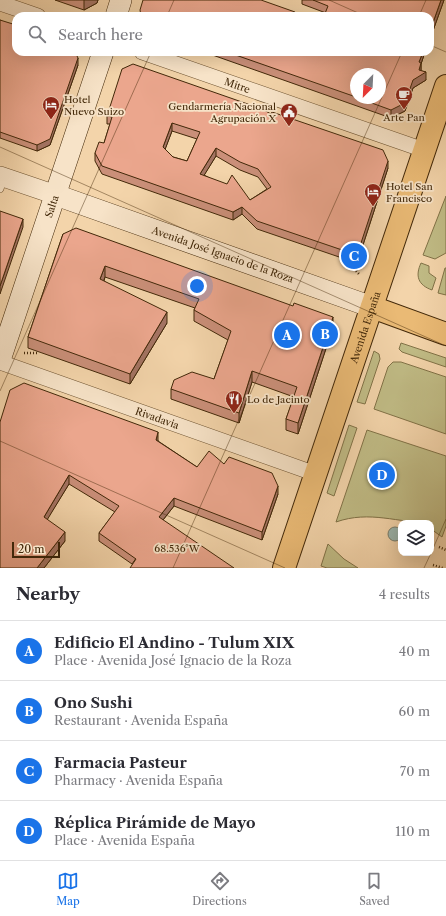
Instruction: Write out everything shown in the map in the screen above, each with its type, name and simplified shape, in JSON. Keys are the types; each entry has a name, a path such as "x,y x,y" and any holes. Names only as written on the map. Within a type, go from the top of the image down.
{"main road":[{"path":"117,12 121,0"},
{"name":"Salta","path":"0,361 102,56"},
{"name":"Avenida España","path":"284,568 446,86"},
{"name":"Avenida José Ignacio de la Roza","path":"56,195 446,334"}],"street":[{"path":"0,3 26,12"},
{"name":"Mitre","path":"154,56 424,150"},
{"name":"Avenida José Ignacio de la Roza","path":"1,180 56,195"},
{"name":"Rivadavia","path":"0,361 316,474"}],"path":[{"path":"348,262 358,274"},
{"path":"330,339 339,335"},
{"path":"439,548 446,550"},
{"path":"433,565 443,568"}],"shaded area":[{"path":"446,196 446,253 435,259 423,255"},
{"path":"421,263 429,266 429,273 436,278 432,290 424,286 419,280 418,272"},
{"path":"446,268 446,295 438,293"},
{"path":"401,343 446,358 446,367 402,352 399,349"},
{"path":"374,351 379,354 380,359 365,404 357,402"},
{"path":"393,362 401,362 446,377 446,434 374,409 388,367"},
{"path":"349,425 357,428 334,496 327,493"},
{"path":"367,430 446,456 446,526 442,537 434,531 434,520 402,520 361,517 336,522"},
{"path":"328,544 344,559 358,568 327,568 321,566"}],"water":[{"path":"392,527 398,527 398,541 392,541 388,537 388,531"}],"building":[{"path":"143,0 261,0 295,12 140,12"},
{"path":"313,0 441,0 434,20 434,12 326,12 328,6"},
{"path":"0,20 12,24 12,56 77,56 78,58 50,139 37,145 0,132"},
{"path":"238,56 421,56 419,62 421,63 419,70 426,72 413,80 405,103 391,110 374,104 386,104 386,68 350,68 350,95"},
{"path":"133,64 262,109 271,114 272,112 383,150 388,161 360,246 348,252 257,221 242,207 233,212 102,166 95,153 99,142 104,143 112,117 107,116 122,69","holes":["172,123 200,132 187,161 173,157 163,147","216,148 240,162 258,169 271,187 250,200 232,175 227,184 200,174"]},
{"path":"0,211 23,219 0,286"},
{"path":"76,228 293,306 294,303 333,317 298,423 286,419 297,387 252,371 239,413 171,389 174,380 192,372 214,379 231,331 194,310 199,299 105,266 100,279 167,312 130,374 28,337 63,234"},
{"path":"24,383 158,432 156,440 197,467 209,451 224,464 229,457 272,473 278,486 262,532 174,498 159,517 234,568 130,568 136,559 99,533 119,506 69,475 44,517 65,532 37,568 0,568 0,422 10,390"}],"place":[{"name":"Arte Pan","path":"404,110"},
{"name":"Hotel Nuevo Suizo","path":"51,120"},
{"name":"Gendarmería Nacional Agrupación X","path":"289,127"},
{"name":"Hotel San Francisco","path":"373,207"},
{"name":"Farmacia Pasteur","path":"354,256"},
{"name":"Ono Sushi","path":"325,334"},
{"name":"Edificio El Andino - Tulum XIX","path":"287,335"},
{"name":"Lo de Jacinto","path":"234,414"},
{"name":"Réplica Pirámide de Mayo","path":"382,475"}]}
